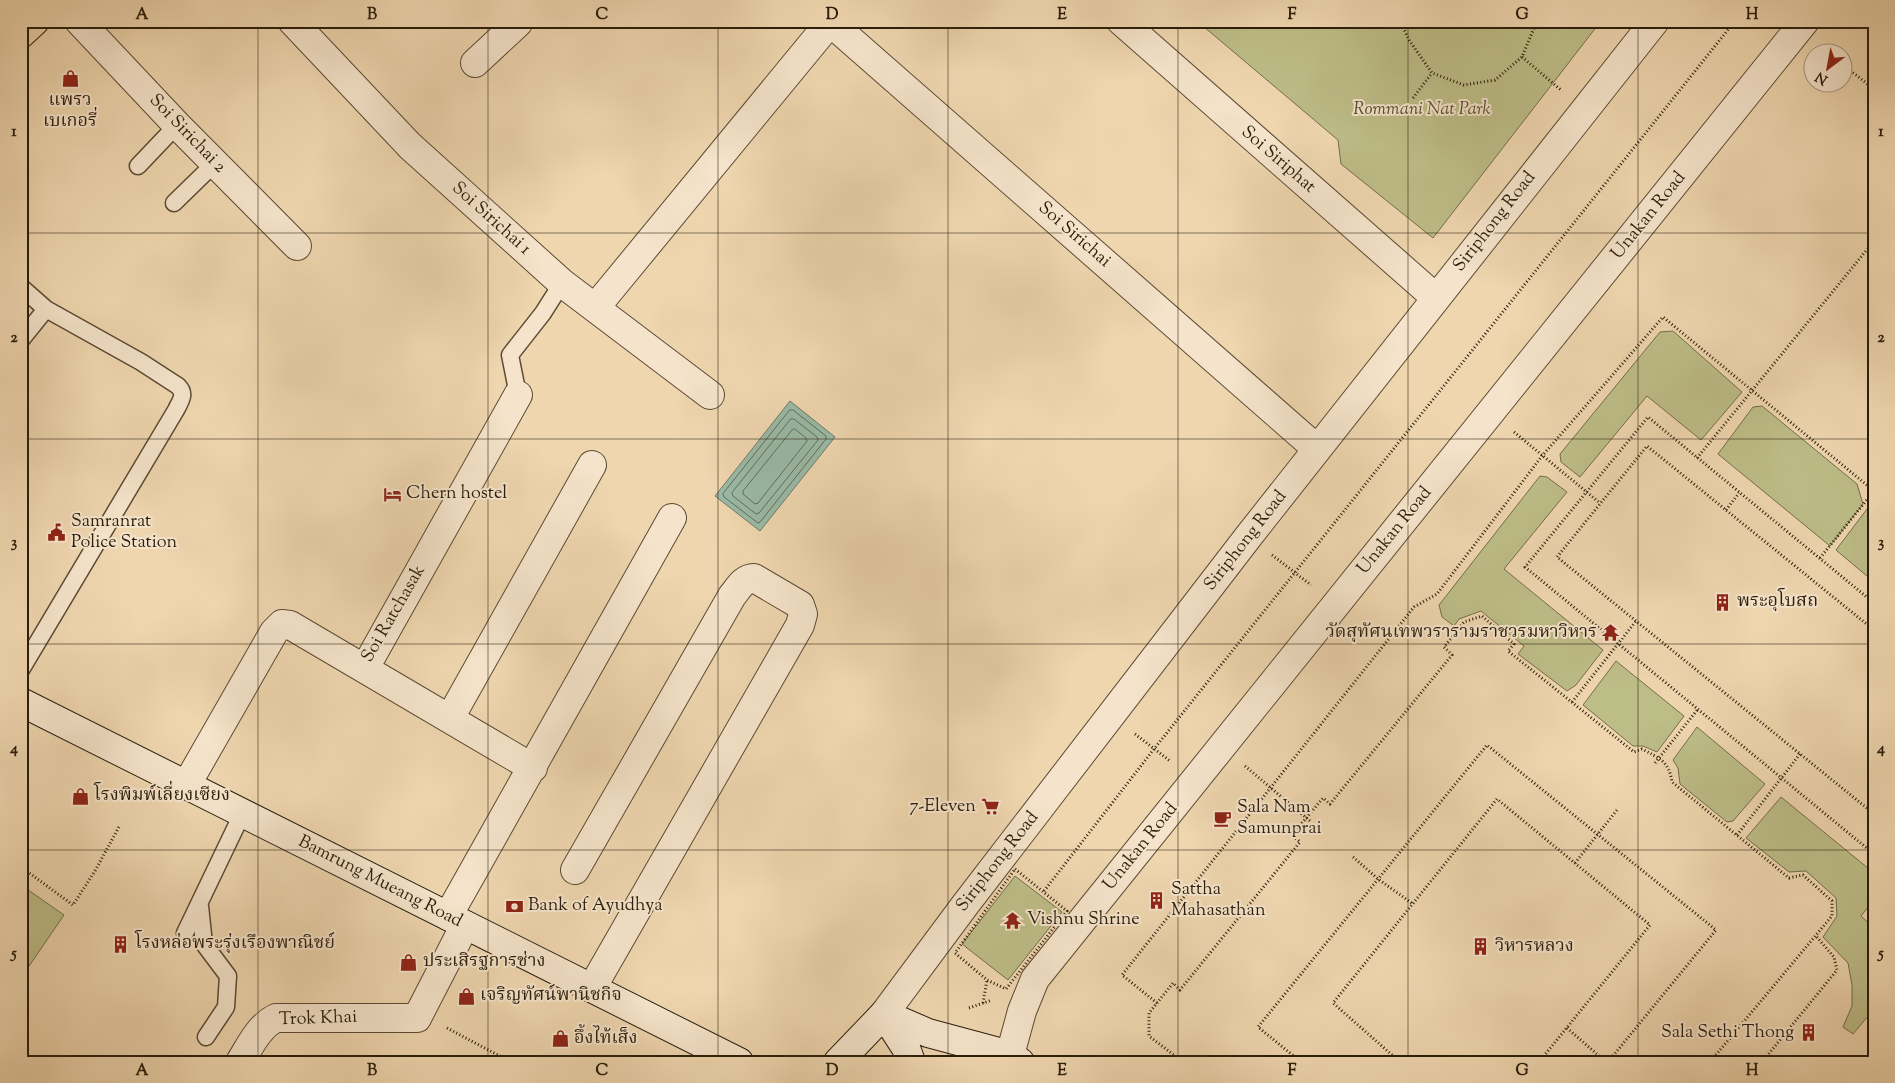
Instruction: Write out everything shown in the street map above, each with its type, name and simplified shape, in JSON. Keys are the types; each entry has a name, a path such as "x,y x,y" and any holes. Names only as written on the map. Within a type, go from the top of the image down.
{"main road":[{"path":"21,34 35,21"}],"street":[{"name":"Soi Sirichai 2","path":"79,21 177,125 296,246"},
{"name":"Soi Sirichai 1","path":"292,21 410,146 562,283 710,395"},
{"name":"Soi Siriphat","path":"1121,21 1436,298"},
{"name":"Siriphong Road","path":"838,1062 884,1014 965,905 1317,449 1655,21"},
{"name":"Unakan Road","path":"1015,1058 1024,1005 1035,979 1805,21"},
{"path":"475,63 518,22"},
{"path":"595,308 831,22"},
{"name":"Soi Sirichai","path":"831,22 1317,449"},
{"name":"Soi Ratchasak","path":"187,784 274,632 282,624 290,625 364,668 518,395"},
{"path":"450,718 592,465"},
{"path":"417,1018 457,921 533,768 672,518"},
{"path":"574,870 732,596 748,578 754,578 800,605 803,614 800,624 592,988"},
{"path":"364,668 533,768"},
{"name":"Bamrung Mueang Road","path":"21,702 739,1062"},
{"path":"884,1014 928,1033 1015,1058"},
{"path":"884,1014 906,1048 911,1062"},
{"name":"Trok Khai","path":"240,1062 262,1028 276,1018 417,1018"}],"lane":[{"path":"138,166 177,125"},
{"path":"174,203 215,163"},
{"path":"518,395 510,355 543,313 562,283"},
{"path":"21,287 46,309 141,362 178,386 183,394 176,410 21,670"},
{"path":"21,340 46,309"},
{"path":"185,933 200,906 243,812"},
{"path":"200,906 204,944 228,976 226,1007 206,1037"}],"path":[{"path":"1400,21 1409,40 1432,73 1464,85 1495,80 1522,56 1537,21"},
{"path":"1044,891 1154,749 1735,21"},
{"path":"1522,56 1585,110"},
{"path":"1852,72 1874,89"},
{"path":"1413,98 1432,73"},
{"path":"1697,458 1874,241"},
{"path":"1157,1003 1122,975 1414,607 1437,594 1542,456 1663,317 1874,491 1820,558"},
{"path":"1874,603 1648,418 1525,567 1874,854"},
{"path":"1507,427 1600,504"},
{"path":"1874,630 1647,446 1557,557 1868,809 1874,803"},
{"path":"1726,510 1739,493"},
{"path":"1264,549 1318,590"},
{"path":"1201,1062 1194,1056 1179,1059 1149,1036 1149,1013 1173,983 1180,990 1300,842 1292,835 1308,820 1323,798 1330,804 1452,654 1444,647 1464,622 1482,616 1514,644 1508,651 1634,752 1642,748 1659,758 1670,769 1672,782 1789,878 1803,875 1832,901 1832,916 1710,1062"},
{"path":"1572,702 1636,621"},
{"path":"1655,763 1698,709"},
{"path":"1132,732 1177,766"},
{"path":"1301,1062 1258,1027 1487,745 1716,930 1607,1062 1567,1028"},
{"path":"1737,834 1800,754"},
{"path":"1238,760 1308,820"},
{"path":"1400,1062 1333,1003 1497,800 1650,925 1540,1062"},
{"path":"1575,863 1617,810"},
{"path":"21,867 73,905 95,871 120,825"},
{"path":"1353,857 1378,879 1413,904"},
{"path":"1016,869 1044,891 1067,911 1006,988 987,980 955,953 1016,869"},
{"path":"1762,1062 1837,970 1834,957 1816,936"},
{"path":"983,1003 987,980"},
{"path":"969,1008 998,998"},
{"path":"417,1018 432,1020 511,1062"},
{"path":"1389,1062 1393,1056"}],"green space":[{"name":"Rommani Nat Park","path":"1197,21 1601,21 1433,238 1341,164 1338,140"},
{"path":"1673,331 1742,392 1701,440 1647,396 1580,477 1561,462 1560,454 1660,332"},
{"path":"1762,406 1857,484 1863,504 1830,546 1718,454 1753,407"},
{"path":"1540,476 1547,477 1567,492 1504,569 1603,650 1576,685 1567,691 1518,654 1524,646 1481,611 1459,619 1454,626 1442,617 1439,605"},
{"path":"1874,504 1874,582 1836,550 1870,505"},
{"path":"1616,661 1684,716 1657,752 1643,746 1633,746 1583,705"},
{"path":"1697,727 1765,784 1733,821 1727,822 1680,784 1678,768 1673,760"},
{"path":"1781,797 1874,873 1874,900 1861,916 1874,928 1874,1009 1853,1034 1843,1027 1852,1006 1852,985 1848,963 1823,937 1837,916 1836,898 1806,871 1789,872 1746,838"},
{"path":"1015,876 1062,912 1008,980 962,944"},
{"path":"21,885 64,915 25,972 21,969"}],"water":[{"path":"790,401 835,437 760,531 715,496"}],"place":[{"name":"แพรว เบเกอรี่","path":"70,78"},
{"name":"Chern hostel","path":"392,494"},
{"name":"Samranrat Police Station","path":"57,532"},
{"name":"พระอุโบสถ","path":"1723,602"},
{"name":"วัดสุทัศนเทพวรารามราชวรมหาวิหาร","path":"1611,633"},
{"name":"โรงพิมพ์เลี่ยงเซียง","path":"80,796"},
{"name":"7-Eleven","path":"990,807"},
{"name":"Sala Nam Samunprai","path":"1223,818"},
{"name":"Sattha Mahasathan","path":"1157,900"},
{"name":"Bank of Ayudhya","path":"514,906"},
{"name":"Vishnu Shrine","path":"1013,920"},
{"name":"โรงหล่อพระรุ่งเรืองพาณิชย์","path":"121,944"},
{"name":"วิหารหลวง","path":"1481,947"},
{"name":"ประเสิรฐการช่าง","path":"409,962"},
{"name":"เจริญทัศน์พานิชกิจ","path":"466,996"},
{"name":"Sala Sethi Thong","path":"1808,1033"},
{"name":"อึ้งไท้เส็ง","path":"560,1039"}]}
